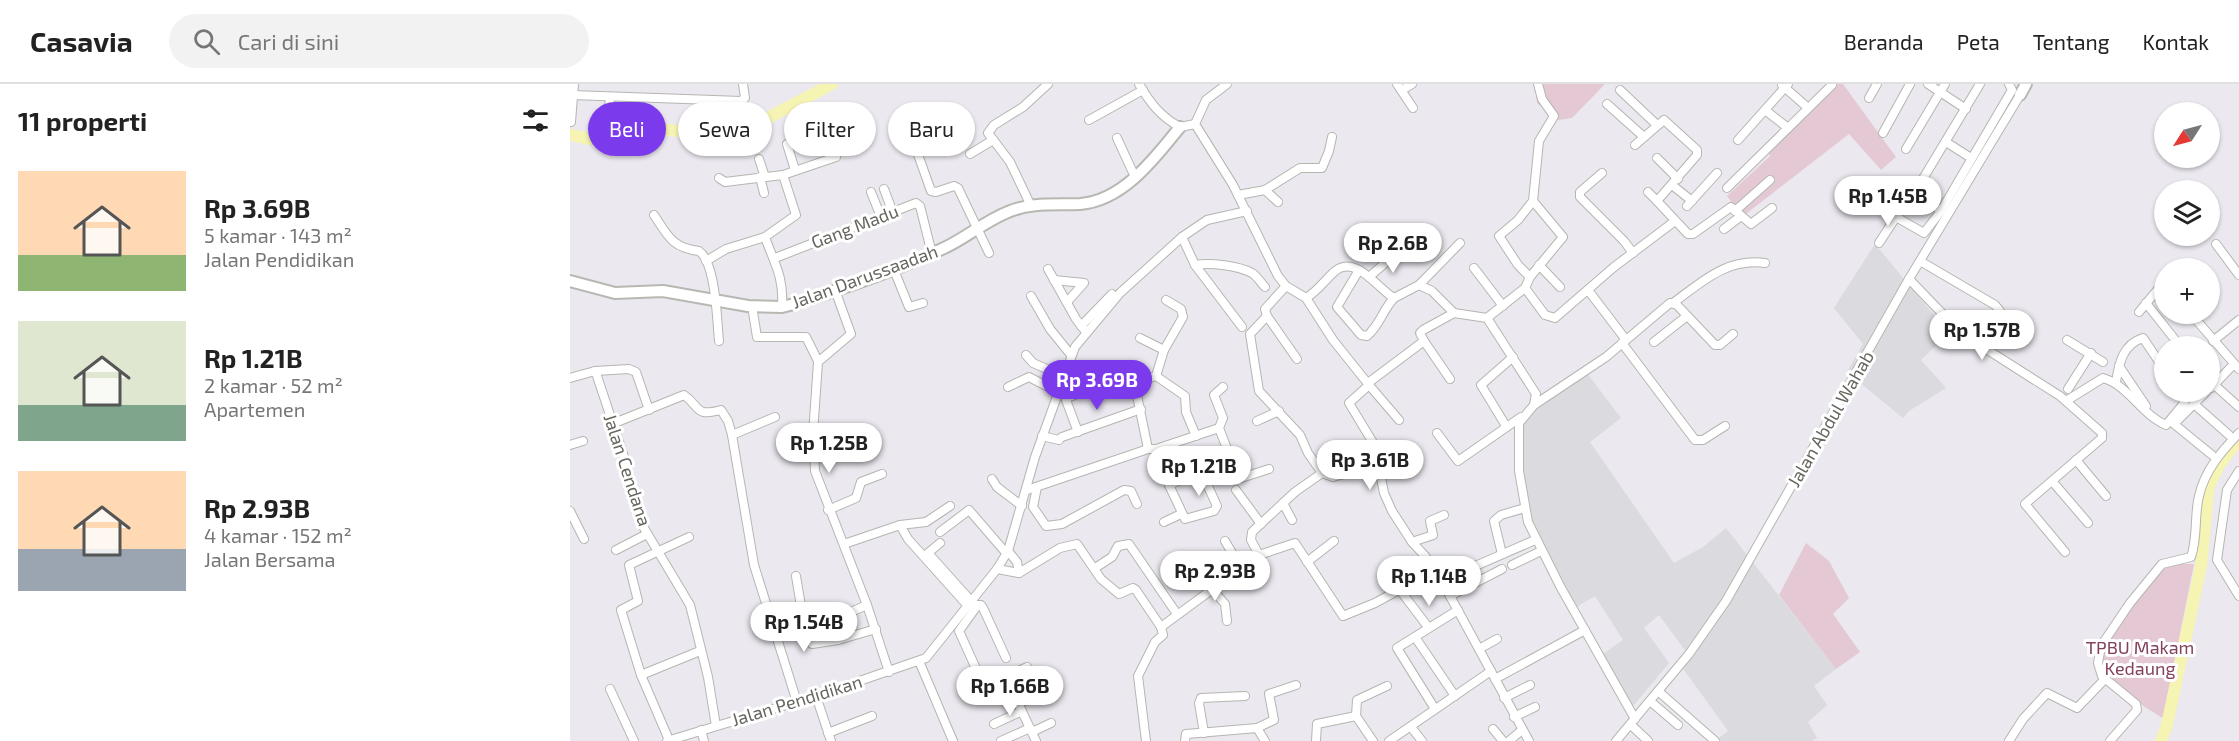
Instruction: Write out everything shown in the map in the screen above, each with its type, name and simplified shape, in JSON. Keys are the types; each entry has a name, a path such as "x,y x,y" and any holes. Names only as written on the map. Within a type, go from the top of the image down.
{"street":[{"path":"571,122 574,84"},
{"path":"572,95 741,101 746,98 743,84"},
{"path":"1031,206 1017,174 993,140 989,130 1023,108 1038,87 1048,84"},
{"path":"1195,124 1206,100 1227,84"},
{"path":"1412,84 1399,87 1413,108"},
{"path":"1530,277 1518,265 1499,236 1518,220 1533,201 1539,141 1554,116 1542,99 1538,84"},
{"path":"1869,98 1877,84"},
{"path":"1883,133 1910,84"},
{"path":"1928,84 1943,88 1966,109"},
{"path":"1879,243 1915,192 1980,84"},
{"path":"1896,217 1924,233 1941,211 2012,90 2009,84"},
{"name":"Jalan Abdul Wahab","path":"1616,741 1689,654 1726,601 1909,279 2026,84"},
{"path":"1738,141 1784,85 1807,108"},
{"path":"1727,188 1832,85"},
{"path":"1089,120 1141,87 1160,114 1180,127 1195,124"},
{"path":"1906,149 1943,88"},
{"path":"1620,90 1657,125"},
{"path":"610,98 610,102"},
{"path":"1607,104 1644,137"},
{"path":"1765,110 1788,128"},
{"path":"1635,145 1664,120 1698,151 1675,182 1657,201"},
{"path":"1195,124 1247,211 1274,270 1286,285 1306,298 1333,339 1399,420"},
{"name":"Jalan Darussaadah","path":"570,281 615,293 663,291 752,306 782,307 894,270 932,254 1000,215 1031,206 1087,203 1112,193 1135,177 1180,127"},
{"path":"1238,195 1265,190 1300,168 1322,168 1332,137"},
{"path":"1117,138 1135,177"},
{"path":"975,151 993,140"},
{"path":"1946,142 1971,158"},
{"path":"791,156 795,170"},
{"path":"919,156 931,191 936,192 954,186 958,188 988,253"},
{"path":"719,178 725,182 783,175 836,157"},
{"path":"1657,158 1666,161 1675,182 1689,204 1717,173"},
{"path":"759,159 764,193"},
{"path":"1602,173 1580,192 1580,197 1633,253"},
{"path":"706,261 726,249 765,237 796,215 783,175"},
{"path":"1724,229 1770,180"},
{"path":"884,189 893,213"},
{"path":"1265,190 1278,202"},
{"path":"871,192 881,217"},
{"path":"1648,192 1688,234 1693,234 1731,207 1751,224 1772,208"},
{"path":"1915,192 1941,211"},
{"path":"1419,285 1432,291 1454,313 1487,318 1525,288 1530,277 1563,237 1533,201"},
{"name":"Gang Madu","path":"775,258 918,203 932,254"},
{"name":"Jalan Pendidikan","path":"668,741 889,672 919,661 933,651 971,605 1007,553 1042,436 1071,355 1084,329 1127,285 1182,237 1207,220 1247,211"},
{"path":"654,214 673,242 684,250 702,252 715,298 719,341"},
{"path":"1525,288 1550,318 1555,318 1674,221"},
{"path":"765,237 775,258 782,288 782,307"},
{"path":"1182,237 1195,265 1242,327"},
{"path":"1359,270 1337,307 1365,337 1379,323 1380,315 1394,298 1419,285 1460,243"},
{"path":"2217,246 2239,275"},
{"path":"1370,278 1399,251"},
{"path":"1920,261 1995,305 2000,311 2001,317 1984,348"},
{"path":"1437,433 1458,461 1523,416 1534,405 1575,380 1670,303 1722,268 1740,262 1765,263"},
{"path":"1195,265 1206,264 1246,271 1252,273 1265,287"},
{"path":"1539,266 1560,287"},
{"path":"1306,298 1338,269 1349,267 1359,270 1394,298"},
{"path":"1474,268 1503,306"},
{"path":"1048,269 1084,329 1112,294"},
{"path":"894,270 909,307 923,303"},
{"path":"1909,279 1955,327 2066,401 2102,433 2102,438 2025,504 2065,552"},
{"path":"1054,280 1084,284 1066,302"},
{"path":"1286,285 1266,306 1267,316 1297,359"},
{"path":"818,360 851,334 836,290"},
{"path":"1588,290 1695,440 1703,440 1725,426"},
{"path":"2139,312 2154,294"},
{"path":"1031,296 1046,323 1071,355"},
{"path":"1156,376 1164,350 1183,313 1166,300"},
{"path":"1673,303 1715,345 1720,345 1733,334"},
{"path":"2146,303 2172,336"},
{"path":"752,306 757,337 806,337 818,360 813,451 815,471 828,510 844,544 876,629 889,672"},
{"path":"1450,380 1424,341 1421,331 1454,313"},
{"path":"1267,316 1251,331 1250,338 1255,355 1257,387 1300,435 1308,453 1322,473 1333,477 1378,465"},
{"path":"1654,342 1687,316"},
{"path":"1487,318 1534,390 1534,405"},
{"path":"2219,336 2239,320"},
{"path":"2199,324 2209,336"},
{"path":"2066,401 2084,389 2110,380 2126,348 2142,338 2154,355"},
{"path":"1140,339 1164,350"},
{"path":"2067,340 2103,362"},
{"path":"1424,341 1369,384 1349,403 1372,440 1384,493 1412,542 1425,556 1450,596 1529,741"},
{"path":"2220,349 2236,366 2220,378"},
{"path":"2068,389 2091,353"},
{"path":"1026,355 1034,363 1063,376"},
{"path":"1506,426 1481,385 1513,357"},
{"path":"2119,366 2150,412"},
{"path":"570,378 595,371 629,369 636,372 649,410"},
{"name":"Jalan Cendana","path":"595,371 624,457 637,510 647,534 686,594 708,677 716,726"},
{"path":"1078,432 1066,400 1069,397 1133,376 1146,379 1156,376"},
{"path":"1133,376 1152,449 1181,514 1190,519 1217,508 1202,471"},
{"path":"1156,376 1185,396 1186,412 1196,436"},
{"path":"1008,387 1029,377 1059,392"},
{"path":"2076,377 2084,389"},
{"path":"2110,380 2163,424 2168,424 2185,402"},
{"path":"1223,387 1215,392 1223,418 1219,428 1241,478 1266,468 1269,469"},
{"path":"2220,393 2239,407"},
{"path":"612,424 686,396 699,412 708,413 721,410 724,412 732,435 754,565 797,702"},
{"path":"2212,455 2174,424 2194,404 2229,435"},
{"path":"1042,436 1061,438 1141,409"},
{"path":"1257,421 1279,411"},
{"path":"1523,416 1519,423 1518,441 1525,508 1535,540 1633,722 1648,741"},
{"path":"732,435 775,417"},
{"path":"1027,490 1219,428"},
{"path":"2110,741 2137,710 2136,704 2105,680 2098,663 2101,646 2130,603 2162,564 2191,557 2199,497 2206,477 2213,462 2239,434"},
{"path":"570,446 583,441"},
{"path":"1168,485 1232,459"},
{"path":"2076,460 2106,496"},
{"path":"2239,471 2227,490 2217,560 2239,596"},
{"path":"1259,555 1251,536 1283,503 1322,473"},
{"path":"828,510 856,498 861,482 882,474"},
{"path":"992,479 997,487 1022,506"},
{"path":"2052,481 2088,523"},
{"path":"1036,487 1033,507 1035,514 1046,526 1062,524 1124,490 1131,491 1137,504"},
{"path":"1236,490 1261,524"},
{"path":"1283,503 1292,520"},
{"path":"844,544 900,525 926,522 950,506"},
{"path":"1502,554 1494,521 1501,515 1525,508"},
{"path":"940,532 969,510 1017,562 1019,573"},
{"path":"570,511 585,539"},
{"path":"1164,522 1181,514"},
{"path":"1412,542 1433,535 1430,521 1444,514"},
{"path":"900,525 908,539 971,605 983,608 1006,658"},
{"path":"616,550 647,534"},
{"path":"668,741 641,675 621,610 638,601 629,565 689,537"},
{"path":"1441,581 1535,540"},
{"path":"1225,541 1241,568"},
{"path":"1307,562 1334,541"},
{"path":"940,543 928,554 971,605"},
{"path":"1161,627 1259,555 1295,543 1343,616 1406,586 1404,576 1406,572 1425,556"},
{"path":"993,572 1019,573 1060,548 1075,544 1082,547 1101,579 1119,594 1132,588 1136,590 1161,627 1163,635 1155,642 1138,676 1146,741"},
{"path":"1095,568 1112,557 1118,546 1129,544 1177,614"},
{"path":"1512,565 1541,551"},
{"path":"1450,596 1502,569"},
{"path":"796,576 803,618 812,644 838,640 876,629"},
{"path":"1212,589 1225,604 1227,621"},
{"path":"1400,590 1428,627"},
{"path":"838,640 835,619 867,605"},
{"path":"971,605 959,631 978,673"},
{"path":"1435,709 1397,650 1428,627 1458,610"},
{"path":"775,626 803,618"},
{"path":"1495,679 1585,630"},
{"path":"1415,636 1455,696"},
{"path":"1479,649 1497,639"},
{"path":"641,675 700,651"},
{"path":"919,661 953,741"},
{"path":"982,694 1015,680 1012,674 1027,666"},
{"path":"1389,741 1491,671"},
{"path":"2009,741 2023,719 2047,693 2077,708 2105,680"},
{"path":"1008,682 1036,741"},
{"path":"1185,741 1186,734 1257,728 1274,720 1269,694 1296,685"},
{"path":"1504,698 1530,685"},
{"path":"1372,741 1356,716 1357,700 1386,686"},
{"path":"610,689 634,741"},
{"path":"1658,691 1715,741"},
{"path":"994,724 1041,693"},
{"path":"816,696 829,737 872,716"},
{"path":"1204,733 1198,703 1202,698 1245,696"},
{"path":"1650,701 1678,725"},
{"path":"1514,717 1535,707"},
{"path":"1316,741 1317,724 1356,716"},
{"path":"1001,741 1051,723"},
{"path":"1411,727 1422,741"},
{"path":"1257,728 1265,741"},
{"path":"1493,729 1503,741"},
{"path":"700,730 704,741"},
{"path":"1509,741 1522,730"}],"shaded area":[{"path":"1875,244 1949,333 1921,360 1946,388 1909,411 1903,418 1847,372 1863,344 1834,308"},
{"path":"1583,368 1621,418 1590,442 1674,563 1703,547 1726,528 1836,669 1814,686 1827,705 1808,722 1817,738 1812,741 1715,741 1728,731 1682,667 1690,657 1659,615 1644,628 1669,663 1629,711 1597,658 1623,640 1595,596 1570,611 1521,507 1515,430 1537,398"}],"green space":[{"path":"1535,84 1605,84 1572,118 1559,120 1537,103"},
{"path":"1832,84 1843,84 1896,157 1881,170 1849,134 1743,216 1727,196 1770,156 1765,148"},
{"path":"1806,543 1829,561 1849,598 1833,614 1860,652 1836,669 1779,595"},
{"name":"TPBU Makam Kedaung","path":"2173,564 2194,564 2163,718 2131,698 2108,679 2104,674 2101,659 2111,634 2131,605 2154,578"}],"waterway":[{"path":"570,135 590,139 633,126 732,137 832,84"},
{"path":"2161,741 2167,725 2201,566 2208,489 2219,465 2239,439"}]}
